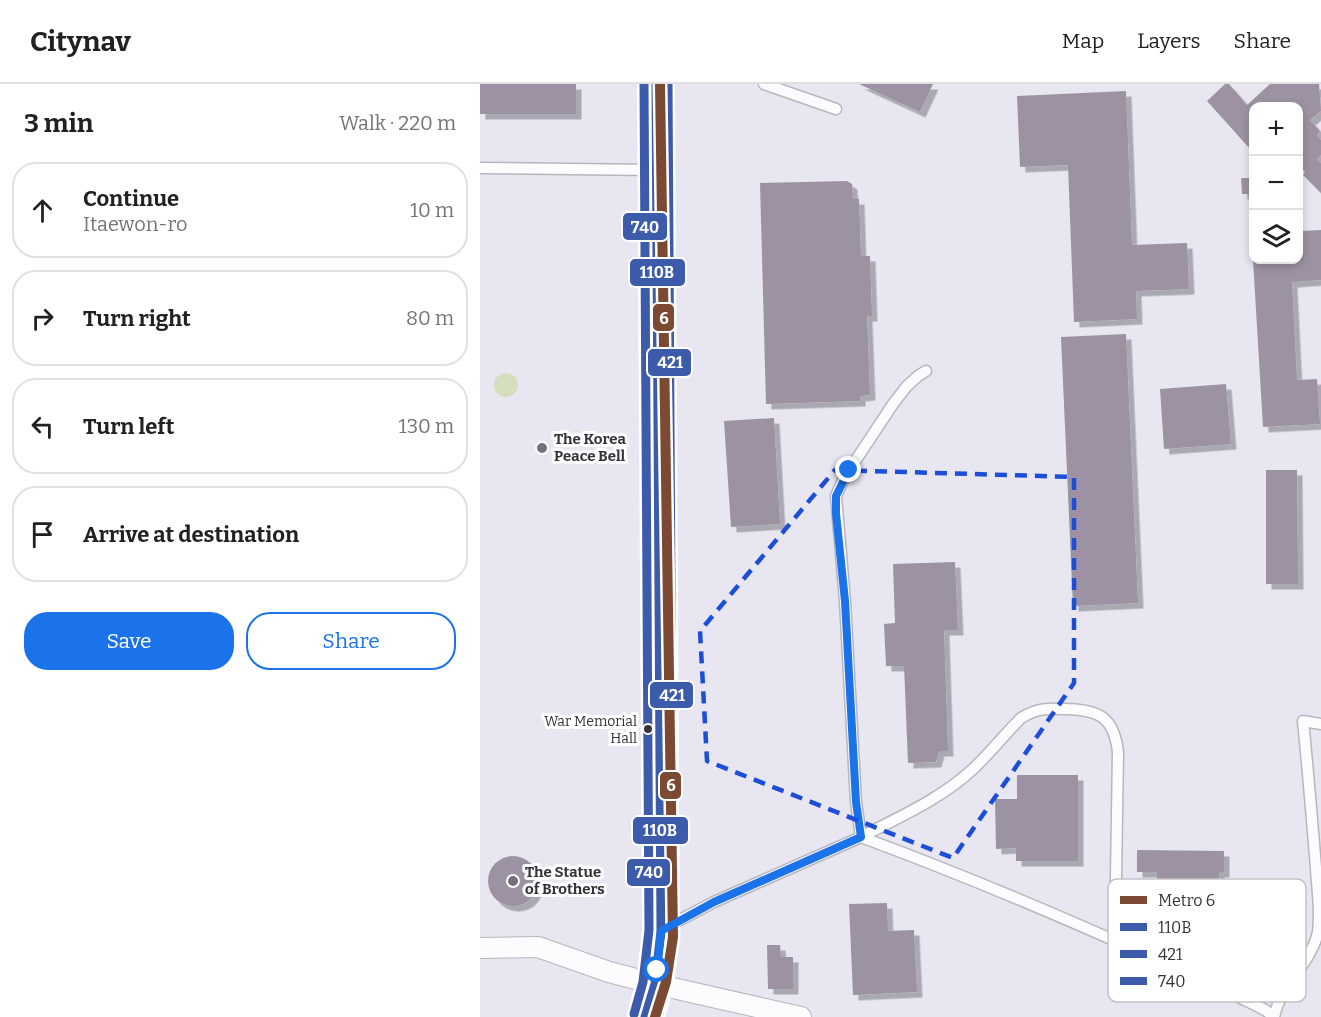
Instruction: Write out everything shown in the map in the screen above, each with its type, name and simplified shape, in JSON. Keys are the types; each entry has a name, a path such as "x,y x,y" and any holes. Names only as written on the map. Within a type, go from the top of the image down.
{"main road":[{"path":"645,1017 655,984 661,931 656,84"}],"street":[{"path":"480,948 538,947 609,972 801,1017"}],"lane":[{"path":"764,84 836,109"},
{"path":"480,168 657,170"},
{"path":"861,837 856,802 845,601 836,496 844,478 893,404 907,386 926,371"},
{"path":"661,931 714,902 861,837 932,799 972,770 1022,718 1042,708 1096,712 1112,728 1118,752 1116,879"},
{"path":"1306,958 1313,948 1318,930 1316,862 1303,721 1321,724"},
{"path":"861,837 936,864 1108,936"},
{"path":"1249,1002 1274,1017 1281,1002"}],"highlighted area":[{"path":"835,470 1074,477 1074,683 953,858 707,761 700,631"}],"green space":[{"path":"506,373 514,377 518,385 514,393 506,397 498,393 494,385 498,377"}],"building":[{"path":"480,84 576,84 576,114 480,114"},
{"path":"859,84 933,84 920,112"},
{"path":"1225,84 1229,84 1247,105 1249,103 1249,148 1207,101"},
{"path":"1270,84 1319,84 1321,111 1310,120 1320,131 1317,136 1321,140 1321,155 1317,159 1321,163 1321,193 1303,175 1305,172 1303,170 1303,102 1250,102"},
{"path":"1126,91 1132,245 1187,243 1189,289 1136,291 1137,319 1074,322 1068,165 1020,167 1017,96"},
{"path":"1241,178 1249,178 1249,194 1242,194"},
{"path":"847,181 852,184 853,199 859,199 861,256 870,256 872,316 867,316 870,395 860,396 860,401 766,404 760,183"},
{"path":"1321,230 1321,280 1292,282 1297,380 1317,379 1320,424 1263,427 1253,264 1303,264 1303,231"},
{"path":"1126,334 1138,603 1073,606 1061,337"},
{"path":"1226,384 1231,444 1164,449 1160,389"},
{"path":"774,418 780,524 731,527 724,421"},
{"path":"1266,470 1297,470 1298,584 1266,584"},
{"path":"955,562 958,630 944,630 948,751 939,751 936,762 908,763 904,666 886,666 884,624 895,623 893,564"},
{"path":"1017,775 1078,775 1078,861 1016,861 1016,848 996,849 995,799 1017,799"},
{"path":"1137,850 1224,851 1224,872 1219,872 1219,879 1157,879 1157,872 1137,872"},
{"name":"The Statue of Brothers","path":"508,856 518,856 531,863 538,876 538,886 531,899 518,906 508,906 499,902 492,895 488,886 488,876 492,867 499,860"},
{"path":"887,903 888,931 914,930 917,992 853,995 849,904"},
{"path":"767,945 780,945 781,957 793,957 793,989 768,989"}],"metro line":[{"name":"6","path":"655,1017 666,982 673,937 660,84"}],"transit line":[{"name":"740","path":"634,1014 643,982 649,930 644,84"},
{"name":"110B","path":"645,1017 655,984 661,931 656,84"},
{"name":"421","path":"658,1017 667,986 673,931 668,84"}],"place":[{"name":"The Korea Peace Bell","path":"542,448"},
{"name":"War Memorial Hall","path":"648,729"},
{"name":"The Statue of Brothers","path":"513,881"}],"route":[{"path":"657,970 661,931 714,902 861,837 856,802 845,601 836,514 836,496 849,470"}]}
